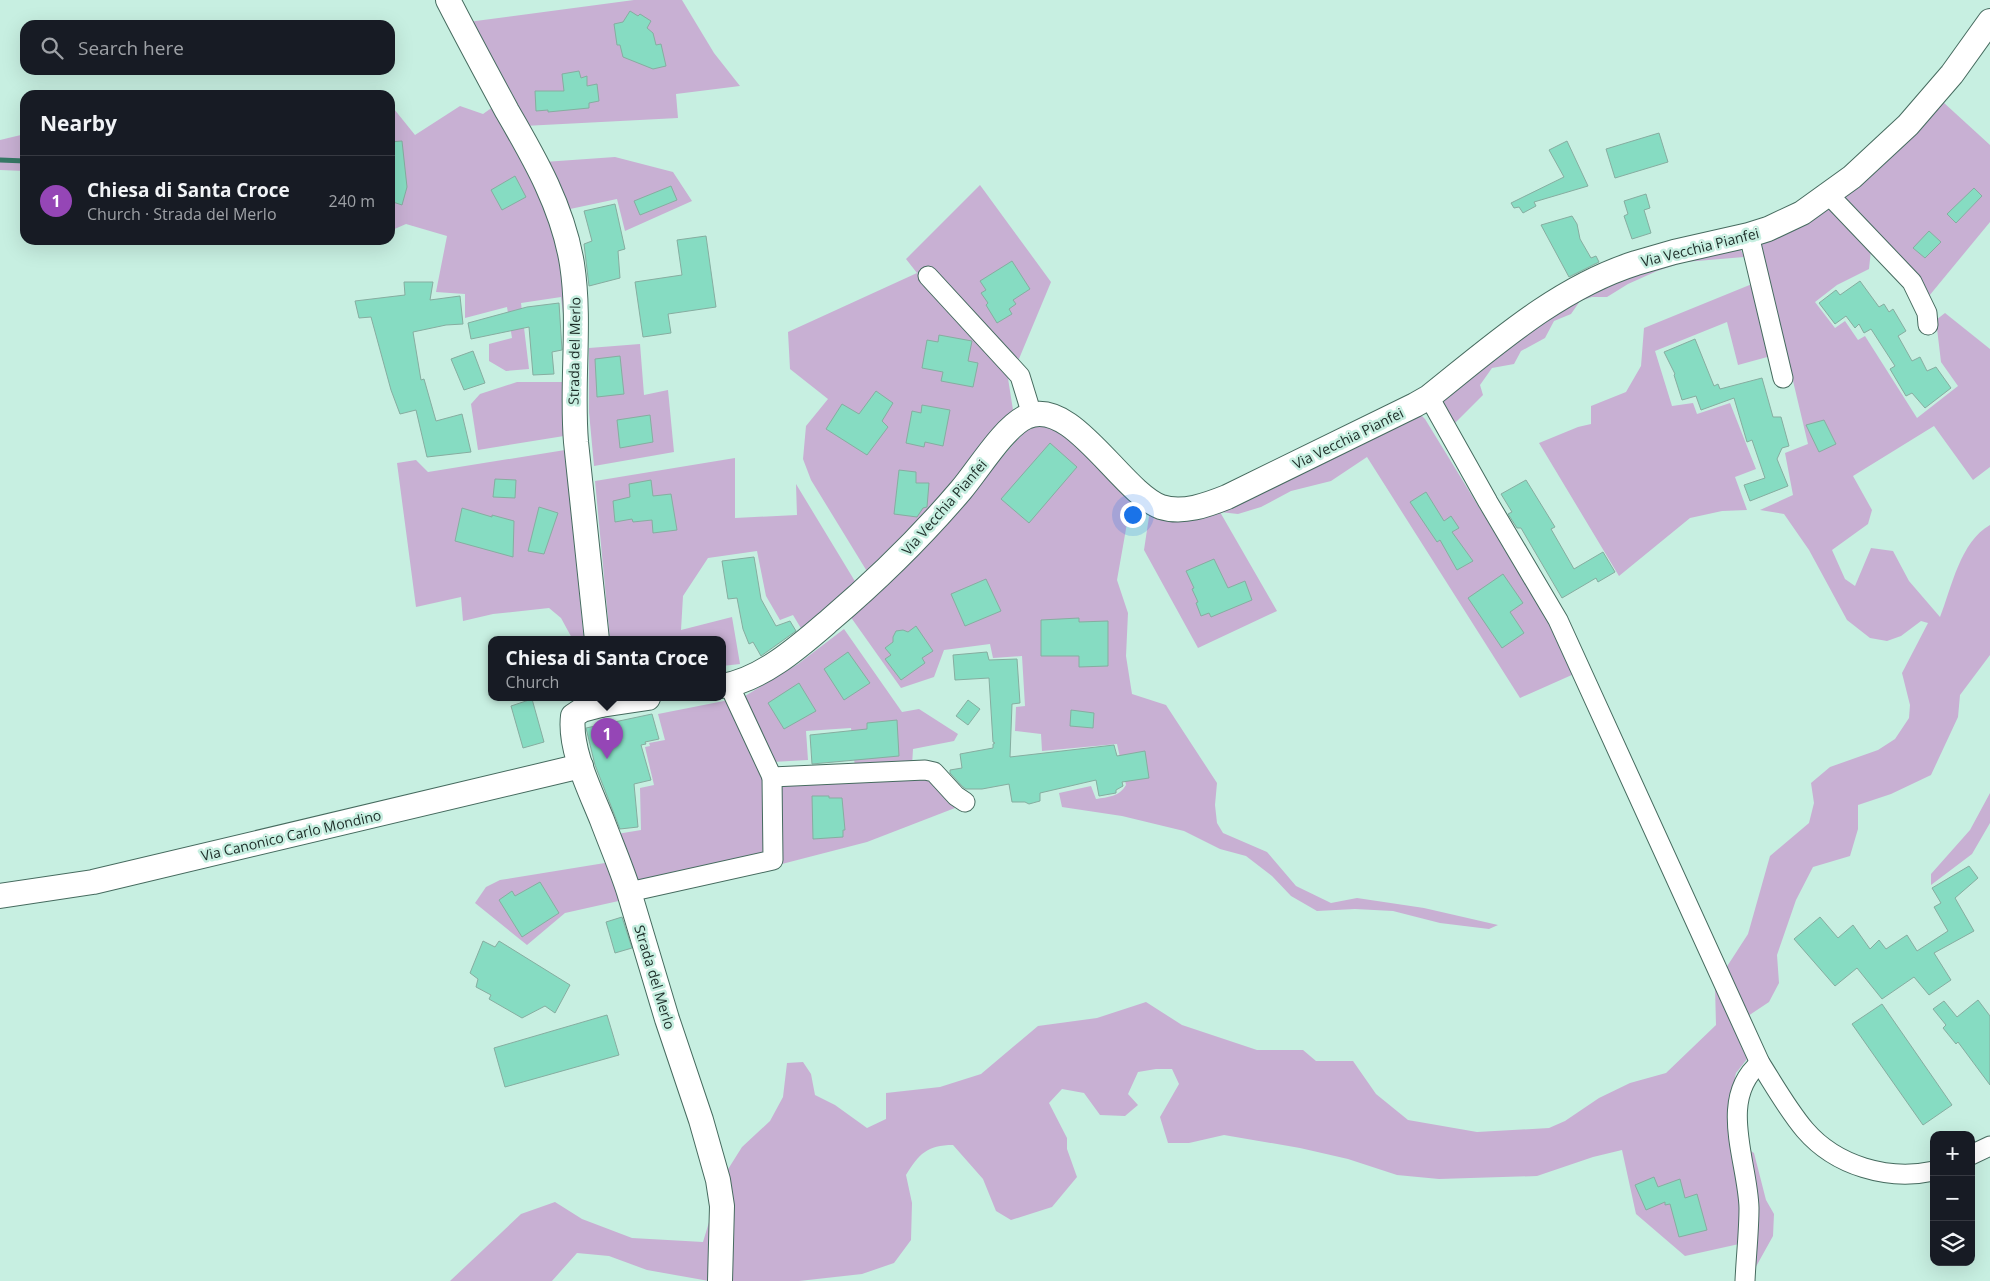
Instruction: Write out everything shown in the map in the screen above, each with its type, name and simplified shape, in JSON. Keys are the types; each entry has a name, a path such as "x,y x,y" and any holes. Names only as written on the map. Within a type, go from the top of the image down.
{"street":[{"name":"Strada del Merlo","path":"448,0 539,168 554,200 567,241 572,263 577,314 575,426 597,636"},
{"name":"Via Vecchia Pianfei","path":"726,685 757,673 790,653 847,606 922,534 1018,421 1038,413 1050,414 1066,423 1144,497 1162,507 1183,509 1207,504 1227,496 1400,414 1429,397 1521,324 1560,298 1589,282 1636,263 1674,252 1749,235 1787,221 1802,213 1829,195 1868,164 1908,125 1952,74 1990,22"},
{"path":"1829,195 1912,282 1927,313 1928,325"},
{"path":"1749,235 1783,378"},
{"path":"928,276 1020,376 1032,415"},
{"path":"1429,397 1488,502 1558,620 1760,1063 1805,1130 1834,1155 1851,1164 1890,1173 1907,1175 1930,1172"},
{"path":"629,892 773,860 772,777 726,687"},
{"name":"Strada del Merlo","path":"601,701 573,716 573,734 581,766 629,892 718,1180 722,1206 720,1281"},
{"name":"Via Canonico Carlo Mondino","path":"0,896 93,882 581,766"},
{"path":"772,777 925,770 934,772 951,791 965,802"},
{"path":"1745,1281 1749,1207 1738,1130 1738,1111 1739,1097 1744,1081 1760,1063"},
{"path":"1975,1153 1990,1146"}],"shaded area":[{"path":"634,0 682,0 714,53 740,86 676,94 678,118 524,126 468,22"},
{"path":"1943,102 1990,145 1990,222 1929,296 1839,199"},
{"path":"497,104 541,183 560,245 565,331 561,297 521,303 529,369 506,371 489,361 489,344 512,338 507,307 465,318 465,294 436,292 447,236 406,224 395,229 395,110 415,135 460,106 483,114"},
{"path":"20,135 20,171 0,170 0,140"},
{"path":"615,157 673,172 692,201 625,231 617,199 570,209 544,162"},
{"path":"980,185 1051,282 1016,366 928,270 917,273 906,259"},
{"path":"1831,207 1871,250 1869,269 1837,285 1815,302 1835,328 1845,321 1858,340 1865,336 1917,418 1958,386 1941,362 1936,320 1945,313 1990,349 1990,467 1973,480 1934,426 1853,476 1872,510 1868,524 1832,550 1845,579 1855,586 1871,548 1893,551 1909,581 1940,617 1964,554 1971,542 1990,525 1990,655 1960,695 1958,717 1931,775 1891,794 1858,805 1858,829 1850,856 1813,867 1796,900 1777,955 1779,983 1769,1002 1748,1016 1726,968 1748,934 1770,856 1809,823 1814,803 1811,783 1830,767 1878,750 1895,739 1909,718 1910,705 1902,673 1928,623 1921,621 1901,636 1887,641 1870,638 1847,620 1809,550 1784,514 1760,510 1793,495 1785,453 1808,444 1760,242"},
{"path":"1740,248 1744,257 1685,262 1657,271 1628,284 1607,297 1592,297 1580,301 1571,314 1554,321 1545,338 1521,351 1514,364 1492,368 1480,385 1483,395 1455,423 1441,399 1537,321 1640,271"},
{"path":"917,273 1007,372 1013,410 960,478 868,573 811,480 803,459 806,426 828,399 790,369 788,332"},
{"path":"1752,284 1771,356 1738,365 1727,322 1655,351 1672,406 1693,403 1697,414 1730,403 1756,469 1735,477 1747,510 1722,511 1690,518 1619,576 1539,443 1578,427 1591,424 1591,406 1626,392 1641,366 1644,328"},
{"path":"640,344 644,395 668,390 674,452 594,466 589,412 589,348"},
{"path":"517,382 562,382 564,436 478,450 471,404 480,394"},
{"path":"1420,414 1425,419 1550,623 1574,674 1520,698 1367,457 1331,481 1291,491 1261,507 1238,514 1220,512 1277,611 1198,648 1144,550 1150,510 1219,512 1360,446"},
{"path":"1039,424 1058,428 1132,495 1117,580 1128,613 1126,656 1132,694 1166,705 1217,783 1215,805 1217,823 1223,833 1267,852 1296,886 1331,903 1357,898 1424,908 1498,925 1489,929 1440,923 1393,911 1355,909 1317,911 1291,896 1272,876 1246,856 1220,849 1184,831 1122,816 1062,807 1059,793 1091,786 1096,799 1113,796 1123,789 1126,785 1117,744 1042,751 1041,734 1015,731 1016,707 1025,706 1022,656 993,658 990,644 944,650 934,677 901,688 850,616 921,552 1016,441 1029,428"},
{"path":"565,450 584,636 571,636 561,618 549,608 493,614 463,621 461,597 416,607 397,463 416,460 428,472"},
{"path":"735,458 735,518 797,515 796,484 856,583 802,630 793,615 780,620 766,596 757,551 708,558 683,596 681,630 732,617 740,664 726,666 726,636 610,636 595,481"},
{"path":"844,629 902,712 919,709 958,734 954,741 913,749 912,766 855,768 851,728 806,731 808,760 772,762 740,699 798,664"},
{"path":"729,700 766,779 769,856 637,886 617,834 641,830 640,788 654,785 645,747 650,746 649,743 665,740 658,714"},
{"path":"926,777 932,781 955,808 867,842 778,865 777,782"},
{"path":"1990,793 1990,823 1972,854 1931,885 1931,874 1970,830"},
{"path":"611,862 623,900 565,913 527,945 475,903 486,887 500,880"},
{"path":"1715,987 1747,1059 1736,1073 1730,1099 1743,1201 1739,1244 1685,1256 1636,1214 1622,1150 1593,1157 1537,1176 1439,1179 1397,1175 1348,1159 1300,1148 1224,1135 1189,1143 1168,1143 1160,1117 1179,1084 1172,1069 1156,1069 1138,1072 1128,1094 1138,1105 1125,1116 1100,1115 1084,1093 1062,1089 1049,1103 1067,1138 1067,1149 1077,1177 1052,1207 1011,1220 996,1211 983,1179 953,1145 944,1145 925,1152 915,1161 906,1175 912,1203 911,1240 894,1263 862,1274 799,1281 727,1281 725,1174 742,1147 770,1121 783,1097 787,1063 803,1062 811,1074 815,1095 835,1105 867,1128 886,1119 886,1093 940,1087 981,1074 1038,1026 1097,1018 1146,1002 1182,1025 1257,1050 1303,1050 1316,1061 1353,1061 1376,1094 1408,1120 1477,1132 1549,1128 1565,1121 1599,1098 1630,1083 1666,1073 1716,1025"},
{"path":"1744,1147 1754,1153 1766,1200 1774,1214 1773,1236 1753,1272"},
{"path":"716,1199 709,1281 647,1270 609,1256 577,1253 552,1281 450,1281 521,1214 555,1202 582,1219 632,1238 703,1242"}],"building":[{"path":"630,11 638,16 640,14 651,21 647,28 653,33 656,45 661,44 666,66 653,69 623,57 620,45 617,45 614,24 623,22"},
{"path":"579,71 581,78 587,76 587,86 597,84 599,101 589,103 589,108 548,112 548,110 536,111 535,91 564,91 562,74"},
{"path":"1659,133 1668,162 1615,178 1606,149"},
{"path":"402,141 407,187 402,205 395,203 395,142"},
{"path":"1567,141 1588,186 1534,202 1536,206 1523,213 1519,207 1514,208 1511,203 1564,177 1549,150"},
{"path":"515,176 526,197 502,210 491,190"},
{"path":"671,186 677,200 640,215 634,201"},
{"path":"1974,188 1982,196 1956,223 1947,214"},
{"path":"1646,194 1650,208 1644,210 1651,233 1632,239 1624,216 1628,214 1624,201"},
{"path":"615,204 625,249 618,251 620,278 589,286 584,244 592,241 584,211"},
{"path":"1572,216 1577,224 1580,239 1591,258 1596,256 1599,262 1569,277 1541,225"},
{"path":"1929,231 1941,242 1925,258 1913,248"},
{"path":"706,236 716,307 668,314 671,333 643,337 635,282 682,275 677,240"},
{"path":"1012,261 1030,289 1013,300 1016,304 1009,309 1012,314 997,323 981,293 986,290 980,281"},
{"path":"1860,281 1879,307 1884,304 1889,312 1893,309 1906,331 1898,336 1912,361 1920,357 1927,371 1936,367 1951,388 1925,408 1912,393 1906,396 1890,369 1895,366 1871,329 1864,333 1859,324 1855,328 1846,316 1835,324 1819,303 1836,290 1840,295"},
{"path":"404,282 433,282 430,300 460,296 463,324 446,325 413,332 421,380 424,379 436,421 462,414 471,452 427,457 416,410 400,414 391,390 371,317 359,318 355,301 405,295"},
{"path":"559,303 562,350 552,352 554,374 533,375 529,327 471,339 468,323 527,307"},
{"path":"939,335 972,341 968,361 978,363 973,387 941,381 943,372 922,368 927,340 938,342"},
{"path":"1695,339 1714,386 1718,384 1720,389 1762,378 1773,417 1781,417 1789,446 1782,448 1777,459 1788,486 1750,501 1744,485 1765,478 1752,440 1747,442 1734,398 1701,410 1696,396 1682,400 1675,374 1664,352"},
{"path":"473,351 485,383 464,390 451,359"},
{"path":"620,356 624,394 597,397 595,359"},
{"path":"876,391 893,403 882,421 888,427 867,455 826,429 842,404 859,414"},
{"path":"922,405 950,410 943,446 925,442 924,447 906,443 912,411 921,413"},
{"path":"650,415 653,442 620,448 617,420"},
{"path":"1824,420 1836,444 1819,452 1806,425"},
{"path":"1050,443 1077,467 1029,523 1001,499"},
{"path":"899,470 916,472 916,483 929,483 927,507 923,508 917,517 894,514"},
{"path":"495,479 516,480 515,498 493,497"},
{"path":"651,480 653,496 671,494 677,530 653,533 652,520 633,522 632,519 615,522 613,501 630,497 629,484"},
{"path":"1526,480 1555,527 1551,529 1574,569 1603,552 1615,572 1598,582 1596,578 1562,598 1521,528 1517,528 1508,514 1512,512 1501,494"},
{"path":"1426,492 1444,521 1451,516 1459,528 1452,532 1473,561 1457,570 1440,540 1437,542 1410,502"},
{"path":"539,507 558,513 544,554 528,551"},
{"path":"462,508 514,521 513,557 455,541"},
{"path":"754,557 761,599 776,626 790,621 796,631 761,656 753,642 749,644 743,629 737,598 728,599 722,561"},
{"path":"1214,559 1228,588 1245,581 1252,600 1211,617 1209,613 1201,616 1196,603 1198,602 1192,589 1194,588 1186,571"},
{"path":"1503,574 1523,603 1510,612 1524,633 1502,648 1468,598"},
{"path":"986,579 1001,611 965,626 951,594"},
{"path":"1079,618 1079,622 1108,621 1108,666 1079,667 1079,656 1041,656 1041,620"},
{"path":"916,626 933,651 922,658 925,663 901,680 885,659 891,655 885,648 893,642 896,631 903,630 908,632"},
{"path":"848,652 870,683 844,700 824,669"},
{"path":"987,652 989,660 1017,659 1020,703 1012,704 1010,757 1114,745 1117,756 1145,751 1149,778 1122,782 1123,786 1116,790 1116,793 1099,796 1096,780 1040,793 1040,801 1029,804 1025,802 1012,802 1009,784 982,789 966,789 963,787 950,773 950,770 962,768 960,754 993,748 995,743 993,742 989,678 955,680 953,655"},
{"path":"799,683 816,711 784,729 768,703"},
{"path":"968,700 980,709 968,725 956,716"},
{"path":"533,701 544,742 523,748 511,706"},
{"path":"1071,710 1094,713 1093,728 1070,726"},
{"path":"652,714 659,739 645,742 646,744 641,745 651,780 634,784 638,827 620,829 595,765 586,728"},
{"path":"897,720 899,756 812,764 810,735 867,729 867,723"},
{"path":"812,796 842,798 845,830 843,830 843,837 813,839"},
{"path":"1969,866 1978,878 1955,898 1974,931 1934,953 1951,980 1929,995 1914,977 1882,999 1857,968 1835,986 1794,939 1820,917 1838,938 1853,925 1870,949 1879,940 1886,949 1907,935 1917,951 1948,931 1934,907 1941,903 1932,888"},
{"path":"540,882 559,913 522,937 499,900 512,891 515,896"},
{"path":"622,917 632,948 615,953 606,922"},
{"path":"483,941 495,947 499,941 570,985 555,1013 545,1006 522,1018 489,999 491,995 476,987 478,979 470,973"},
{"path":"1978,1000 1990,1016 1990,1085 1958,1042 1956,1044 1943,1028 1946,1025 1933,1009 1944,1001 1957,1017"},
{"path":"1882,1004 1952,1105 1923,1125 1852,1024"},
{"path":"607,1015 619,1055 505,1087 494,1048"},
{"path":"1654,1177 1658,1187 1680,1179 1685,1198 1697,1194 1707,1230 1679,1237 1670,1204 1665,1205 1665,1202 1646,1210 1635,1185"}],"waterway":[{"path":"0,160 20,161"}],"place":[{"name":"Chiesa di Santa Croce","path":"607,759"}]}
